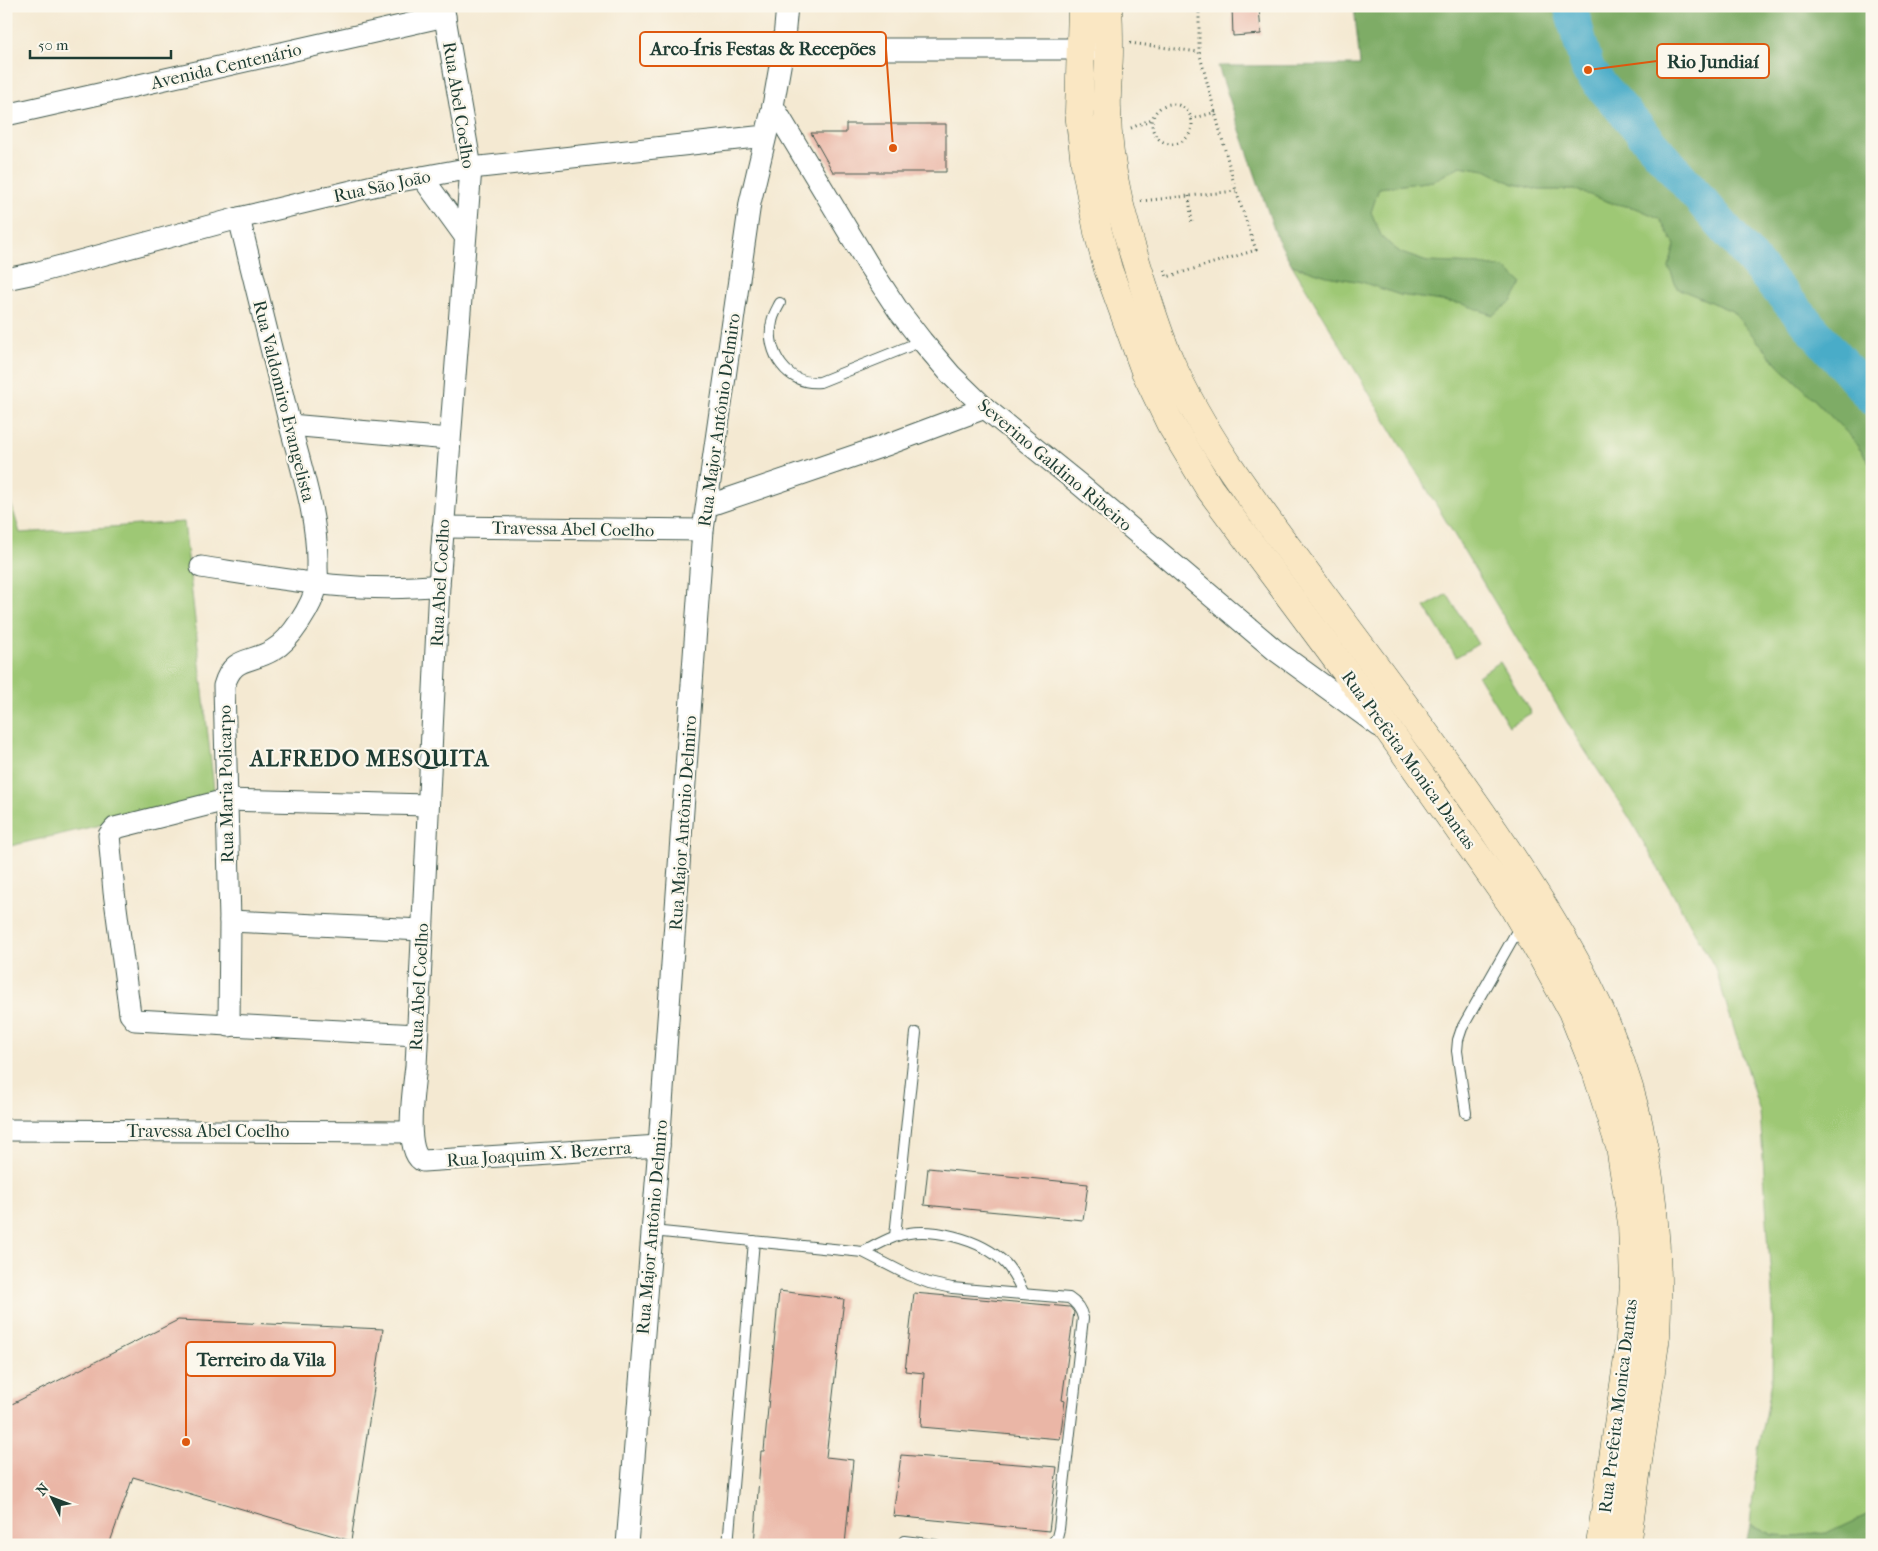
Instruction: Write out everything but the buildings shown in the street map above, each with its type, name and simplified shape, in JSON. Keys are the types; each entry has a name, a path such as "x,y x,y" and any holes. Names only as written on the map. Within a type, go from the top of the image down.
{"main road":[{"name":"Rua Prefeita Monica Dantas","path":"1082,6 1079,112 1085,164 1098,232 1119,301 1145,371 1170,423 1209,488 1393,736 1481,860 1522,922 1572,1011 1596,1071 1620,1147 1632,1223 1634,1284 1629,1352 1600,1545"},
{"name":"Rua Prefeita Monica Dantas","path":"1108,6 1116,46 1106,112 1114,181 1127,234 1170,361 1198,415 1235,474 1482,811 1555,924 1584,975 1610,1033 1627,1083 1651,1185 1657,1246 1658,1305 1656,1336 1626,1545"}],"street":[{"name":"Rua Major Antônio Delmiro","path":"627,1545 659,1146 703,530 750,203 773,106 783,49 787,6"},
{"name":"Avenida Centenário","path":"6,115 444,11"},
{"name":"Rua Abel Coelho","path":"420,1160 416,1154 410,1132 417,1035 439,585 464,235 471,168 444,11"},
{"path":"783,49 1082,49 1116,46"},
{"name":"Severino Galdino Ribeiro","path":"773,106 869,266 898,310 951,375 985,408 1079,484 1275,650 1393,736"},
{"name":"Rua São João","path":"6,278 35,273 239,218 372,186 471,168 765,136"},
{"path":"422,177 464,235"},
{"name":"Rua Valdomiro Evangelista","path":"239,218 315,532 317,585"},
{"path":"707,506 889,444 985,408"},
{"path":"290,425 449,439"},
{"name":"Travessa Abel Coelho","path":"443,527 703,530"},
{"path":"201,566 317,585 347,588 439,585"},
{"name":"Rua Maria Policarpo","path":"229,1026 230,921 224,693 228,675 234,666 271,651 285,641 306,611 317,585"},
{"path":"1393,736 1414,720"},
{"path":"417,1035 138,1021 133,1019 130,1014 114,892 110,832 115,828 226,800 428,805"},
{"path":"230,921 422,930"},
{"name":"Travessa Abel Coelho","path":"6,1130 410,1132"},
{"name":"Rua Joaquim X. Bezerra","path":"420,1160 659,1146"}],"lane":[{"path":"780,303 772,320 771,336 774,351 780,363 789,373 799,380 810,384 820,382 922,341"},
{"path":"1466,1113 1457,1051 1460,1034 1522,922"},
{"path":"895,1236 916,1033"},
{"path":"652,1231 863,1252 908,1276 929,1283 952,1288 1068,1298 1078,1305 1083,1318 1059,1529 1051,1545"},
{"path":"863,1252 895,1236 916,1233 936,1233 975,1243 994,1253 1007,1265 1017,1279 1024,1294"},
{"path":"728,1545 754,1241"},
{"path":"904,1541 936,1545"}],"path":[{"path":"1164,268 1167,277 1256,250 1236,191 1199,52 1199,6"},
{"path":"1116,46 1199,52"},
{"path":"1127,121 1128,129 1152,119 1159,108 1172,104 1184,108 1191,119 1192,126 1186,138 1175,144 1168,144 1157,138 1153,132 1152,119"},
{"path":"1191,119 1216,112"},
{"path":"1143,209 1140,201 1236,191"},
{"path":"1189,196 1192,224"}],"green space":[{"path":"1354,6 1872,6 1872,466 1851,437 1780,367 1732,311 1677,288 1669,267 1675,245 1659,218 1636,208 1612,203 1576,190 1539,190 1511,183 1486,170 1460,166 1433,181 1379,188 1371,212 1382,238 1401,253 1427,262 1479,264 1505,268 1522,283 1512,301 1493,315 1463,304 1400,295 1362,282 1327,276 1292,265 1277,238 1218,66 1360,65"},
{"path":"1460,166 1486,170 1511,183 1539,190 1576,190 1612,203 1636,208 1659,218 1675,245 1669,267 1677,288 1732,311 1780,367 1851,437 1872,466 1872,1512 1828,1533 1793,1536 1772,1535 1750,1524 1758,1449 1772,1379 1773,1311 1760,1112 1715,968 1629,817 1576,737 1292,265 1327,276 1362,282 1400,295 1463,304 1493,315 1504,268 1479,264 1427,262 1401,253 1382,238 1371,212 1379,188 1433,181"},
{"path":"6,487 20,533 184,522 215,798 6,847"},
{"path":"1447,594 1478,644 1456,657 1425,607"},
{"path":"1500,662 1531,713 1509,726 1478,676"},
{"path":"1872,1512 1872,1545 1746,1545 1750,1524 1772,1535 1794,1536 1827,1533"}],"waterway":[{"path":"1570,6 1588,70 1872,398"}],"place":[{"name":"Rio Jundiaí","path":"1588,70"},
{"name":"Arco-Íris Festas & Recepões","path":"893,148"},
{"name":"Terreiro da Vila","path":"186,1442"}],"district":[{"name":"ALFREDO MESQUITA","path":"370,758"}]}
